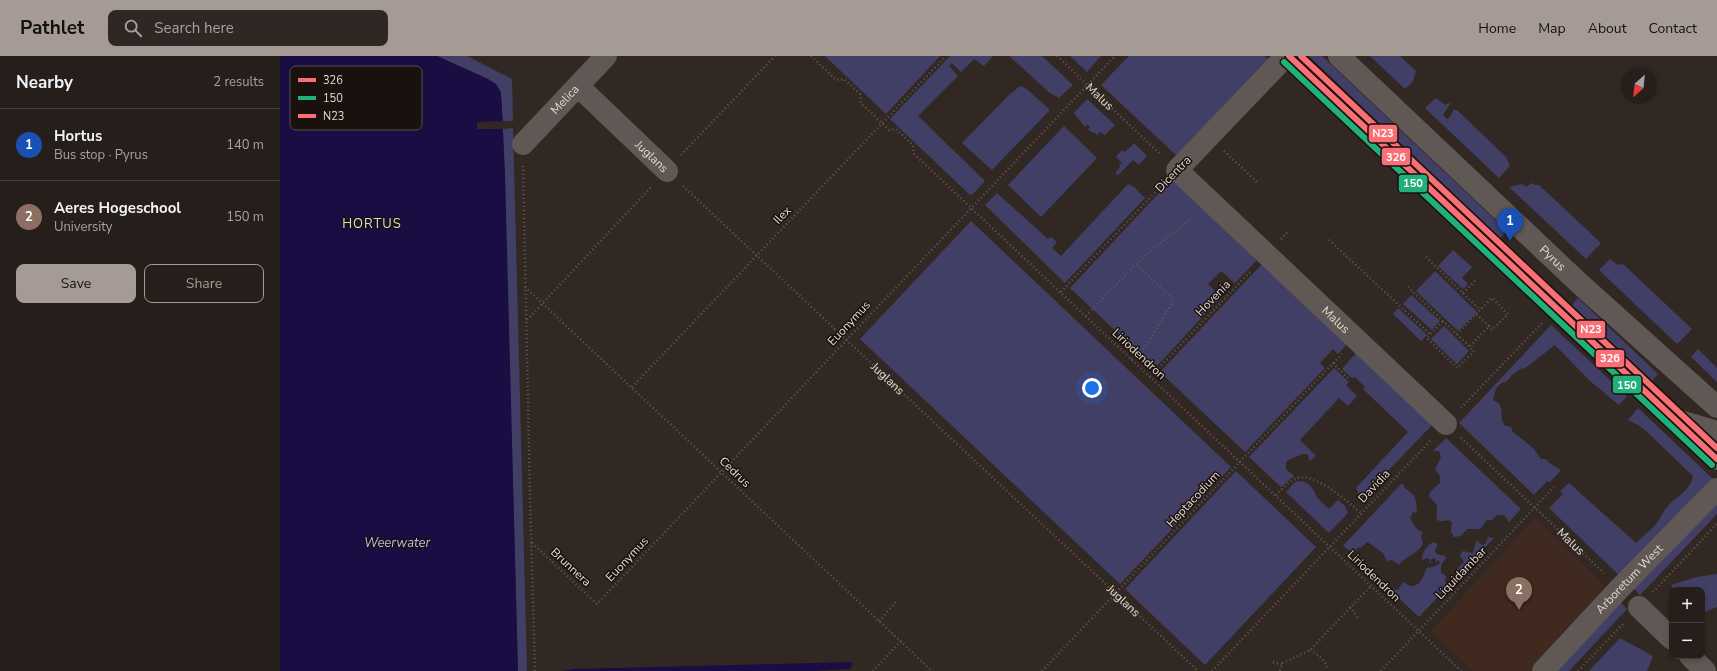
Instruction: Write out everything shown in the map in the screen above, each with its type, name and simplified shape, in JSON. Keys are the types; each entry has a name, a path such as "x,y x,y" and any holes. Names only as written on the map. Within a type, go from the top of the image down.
{"street":[{"name":"Melica","path":"523,144 606,56"},
{"name":"Dicentra","path":"1177,170 1287,56"},
{"path":"1287,56 1717,459"},
{"name":"Pyrus","path":"1339,56 1579,283 1717,407"},
{"name":"Juglans","path":"578,86 667,171"},
{"name":"Malus","path":"1177,170 1446,424"},
{"path":"1699,391 1715,436"},
{"path":"1673,418 1715,436"},
{"name":"Arboretum West","path":"1543,671 1620,588 1717,489"},
{"path":"1639,607 1669,636"},
{"path":"1693,659 1705,671"},
{"path":"1709,671 1717,665"}],"path":[{"name":"Liriodendron","path":"811,56 836,80 844,79 855,89 860,94 861,103 889,130 896,129 913,145 914,154 1461,671"},
{"name":"Ilex","path":"632,387 946,56"},
{"name":"Malus","path":"1057,56 1177,170"},
{"name":"Euonymus","path":"597,604 1115,56"},
{"path":"1209,136 1257,182"},
{"path":"523,144 525,286 535,671"},
{"name":"Dicentra","path":"1061,292 1177,170"},
{"name":"Juglans","path":"667,171 1198,671"},
{"path":"1086,316 1136,264 1161,242 1196,216 1209,201"},
{"name":"Hovenia","path":"1150,377 1288,232"},
{"path":"1329,240 1431,334"},
{"path":"1426,258 1480,310"},
{"path":"1131,360 1146,346 1174,300 1136,264"},
{"path":"1463,293 1476,280"},
{"name":"Cedrus","path":"525,286 932,671"},
{"path":"1408,287 1474,351 1457,368 1427,338 1443,322"},
{"path":"1456,334 1476,314 1492,298 1508,314 1492,330 1476,314"},
{"name":"Davidia","path":"1212,671 1547,317"},
{"path":"1469,347 1489,326"},
{"name":"Heptacodium","path":"1042,671 1356,339"},
{"path":"1333,363 1350,380"},
{"name":"Malus","path":"1446,424 1608,577"},
{"path":"1276,495 1298,478 1311,478 1340,496 1361,513"},
{"name":"Liquidambar","path":"1381,671 1535,509 1554,487"},
{"path":"1578,671 1717,524"},
{"name":"Brunnera","path":"532,543 597,604"},
{"path":"1280,671 1283,662 1310,650 1371,586"},
{"path":"879,621 897,601"},
{"path":"1350,607 1359,620"},
{"path":"873,671 901,641"},
{"path":"1310,650 1320,657 1327,665 1328,669"},
{"path":"1273,662 1283,665"}],"shaded area":[{"path":"437,56 467,56 512,79 513,121 503,121 501,98 488,79"},
{"path":"825,56 940,56 886,114"},
{"path":"950,56 993,56 984,66 974,59 961,72 952,63 949,66 958,76 918,116 985,181 973,194 970,195 890,119"},
{"path":"1009,56 1042,56 1073,85 1059,98 1050,93"},
{"path":"1070,56 1101,56 1087,72"},
{"path":"1129,56 1264,56 1268,59 1177,156 1101,85"},
{"path":"1309,56 1322,56 1507,231 1500,238"},
{"path":"1370,56 1400,56 1416,71 1413,81 1405,89"},
{"path":"1020,86 1027,89 1050,110 992,170 962,143 1008,96"},
{"path":"1436,98 1445,105 1451,102 1443,115 1447,119 1450,117 1454,109 1458,111 1506,157 1510,166 1499,178 1425,108"},
{"path":"1087,99 1115,125 1105,135 1100,132 1098,135 1088,130 1090,127 1087,124 1085,127 1074,113"},
{"path":"1064,126 1097,158 1041,217 1008,185"},
{"path":"513,128 527,671 518,671 503,129"},
{"path":"1134,143 1147,156 1139,165 1133,160 1118,175 1116,174 1116,171 1120,167 1119,165 1122,163 1116,157 1122,150 1125,152"},
{"path":"1172,179 1257,260 1235,283 1221,271 1208,284 1221,297 1155,368 1070,288"},
{"path":"1531,183 1539,185 1601,243 1586,259 1509,187 1522,184 1527,187"},
{"path":"1128,184 1134,187 1145,198 1065,283 985,205 997,193 1048,239 1051,237 1057,242 1052,248 1061,256"},
{"path":"971,221 1231,467 1120,584 860,339"},
{"path":"1453,250 1472,267 1462,278 1468,284 1463,289 1438,266"},
{"path":"1610,259 1618,265 1623,264 1692,329 1677,344 1599,270"},
{"path":"1262,264 1347,344 1338,354 1333,349 1320,363 1325,368 1245,452 1160,372"},
{"path":"1435,271 1477,312 1458,331 1416,291"},
{"path":"1411,295 1440,321 1432,330 1403,304"},
{"path":"1578,298 1658,374 1652,381 1572,305"},
{"path":"1398,308 1427,335 1421,341 1393,314"},
{"path":"1551,325 1627,396 1619,405 1590,381 1555,345 1524,369 1522,368 1513,374 1506,382 1498,386 1493,400 1499,403 1502,420 1505,426 1512,428 1512,431 1533,448 1541,459 1546,459 1548,462 1561,470 1550,482 1547,481 1534,495 1459,423"},
{"path":"1444,326 1469,351 1457,364 1431,339"},
{"path":"1698,349 1717,368 1717,382 1691,357"},
{"path":"1356,353 1432,425 1361,499 1356,488 1408,432 1363,389 1365,387 1355,377 1352,378 1342,369"},
{"path":"1334,368 1349,382 1346,385 1357,396 1348,406 1339,398 1300,440 1316,456 1310,461 1307,454 1303,454 1288,460 1286,463 1286,469 1294,476 1281,487 1249,457"},
{"path":"1638,408 1713,479 1621,577 1549,508 1563,494 1560,491 1569,483 1636,543 1655,526 1671,503 1686,490 1693,476 1647,432 1640,426 1628,420"},
{"path":"1446,438 1521,509 1509,522 1504,515 1497,515 1492,520 1487,520 1480,529 1467,529 1461,536 1454,537 1451,531 1452,522 1449,520 1438,520 1436,516 1437,505 1429,496 1430,492 1440,483 1440,476 1435,469 1441,457 1439,451 1433,451"},
{"path":"1236,471 1316,547 1205,665 1125,589"},
{"path":"1295,482 1306,482 1318,498 1329,509 1338,500 1345,506 1348,513 1329,533 1286,492"},
{"path":"1401,484 1403,484 1416,500 1417,513 1413,512 1410,518 1416,528 1423,532 1421,536 1423,544 1421,548 1399,565 1392,560 1387,561 1383,553 1367,542 1361,548 1358,547 1356,551 1354,550 1352,552 1343,546"},
{"path":"1717,500 1717,514 1640,595 1633,588"},
{"path":"1535,518 1608,589 1530,671 1473,671 1431,631"},
{"path":"1488,537 1494,538 1459,574 1457,569 1464,562 1460,556 1461,553 1463,551 1473,553 1476,542 1478,541 1483,545 1486,543"},
{"path":"1433,542 1438,544 1435,550 1436,554 1445,556 1446,558 1441,565 1441,573 1446,576 1445,582 1448,586 1419,617 1389,589 1398,590 1403,582 1410,586 1414,586 1422,580 1427,568 1436,566 1440,563 1438,560 1437,563 1435,562 1436,560 1434,558 1431,559 1431,562 1429,563 1430,560 1428,558 1422,560 1425,550"},
{"path":"1717,574 1717,607 1705,612 1705,587 1672,587 1671,585 1697,577"},
{"path":"1620,602 1627,609 1569,671 1555,671"},
{"path":"1620,638 1653,656 1647,671 1589,671"}],"water":[{"name":"Weerwater","path":"280,56 437,56 488,79 496,84 501,92 505,173 518,671 280,671"},
{"path":"851,662 852,666 850,669 815,671 562,671 574,669"}],"pier":[{"path":"505,121 505,129 477,129 477,122"}],"transit line":[{"name":"326","path":"1289,56 1717,459"},
{"name":"N23","path":"1301,56 1717,448"},
{"name":"150","path":"1284,62 1712,465"}],"place":[{"name":"Hortus","path":"1510,241"},
{"name":"Aeres Hogeschool","path":"1519,610"}],"district":[{"name":"HORTUS","path":"372,223"}]}
